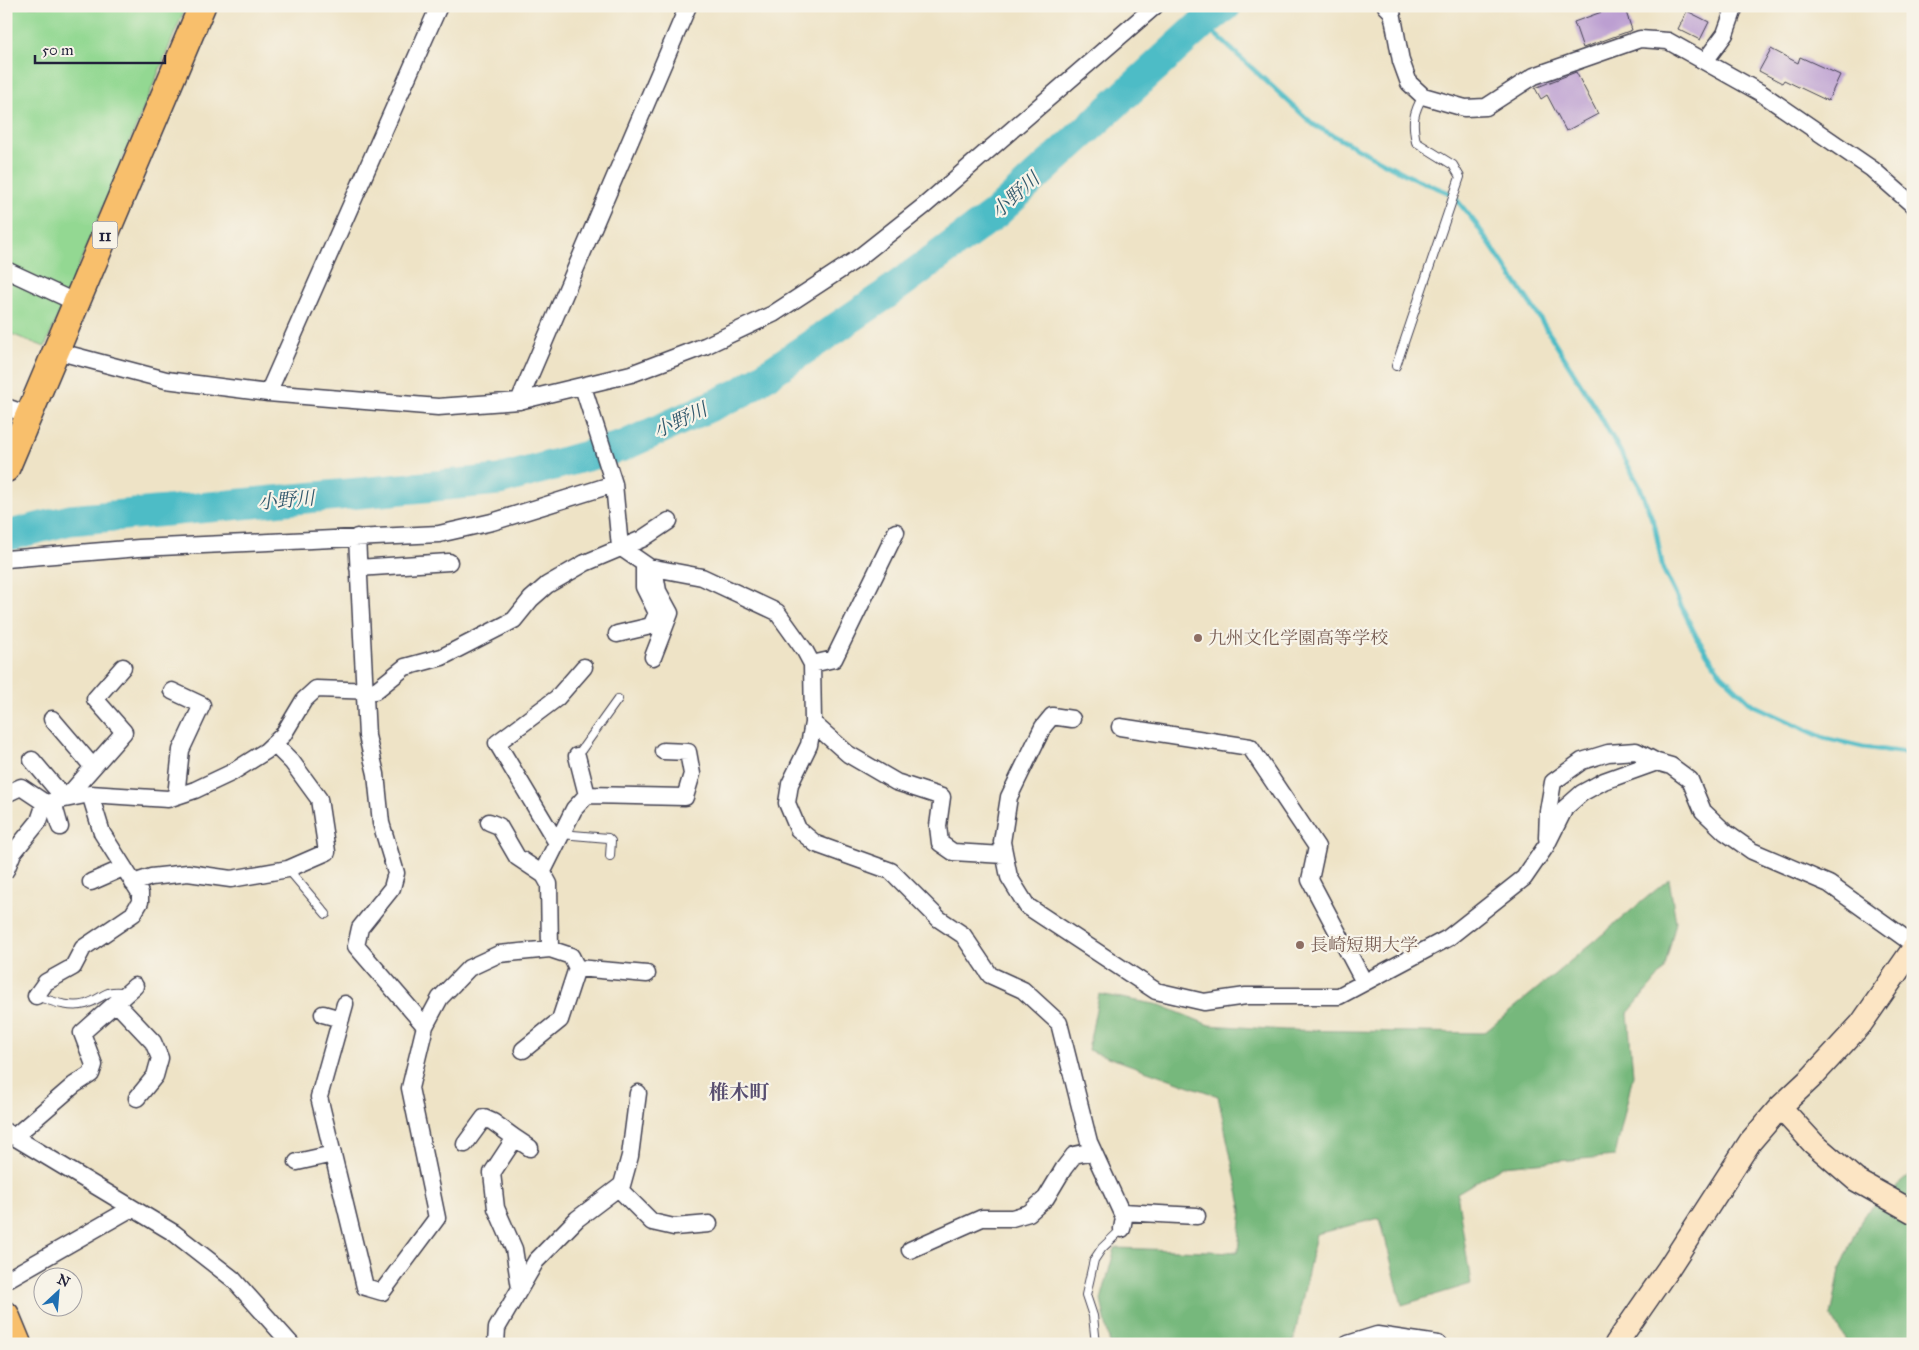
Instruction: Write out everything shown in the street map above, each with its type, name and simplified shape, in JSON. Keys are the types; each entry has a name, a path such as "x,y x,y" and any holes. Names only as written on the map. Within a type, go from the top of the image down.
{"main road":[{"name":"11","path":"7,466 18,411 56,351 67,298 202,6"},
{"path":"6,1315 18,1344"}],"street":[{"path":"268,393 439,6"},
{"path":"519,401 688,6"},
{"path":"56,351 166,380 268,393 438,407 519,401 585,392 705,346 772,314 857,259 924,206 1154,6"},
{"path":"1705,61 1725,34 1735,6"},
{"path":"1390,8 1401,61 1409,83 1423,96 1466,108 1486,107 1534,76 1640,39 1668,41 1761,93 1872,169 1913,205"},
{"path":"6,270 67,298"},
{"path":"585,392 613,481 620,547"},
{"path":"6,559 139,548 439,534 492,522 613,481"},
{"path":"6,794 21,787 54,801 90,794 168,799 195,790 231,773 266,752 283,735 304,700 316,689 375,690 405,667 442,657 514,620 531,599 546,585 585,563 620,547 642,540 668,521"},
{"path":"812,664 834,659 896,532"},
{"path":"357,537 366,736 376,774 381,823 396,873 392,888 360,928 356,946 425,1026"},
{"path":"620,547 649,566 702,577 777,612 812,664 813,723 809,745 790,784 787,803 798,830 816,844 891,871 939,919 964,935 990,975 1023,990 1059,1023 1089,1142 1122,1212 1124,1218 1122,1229"},
{"path":"358,568 449,562"},
{"path":"617,634 652,626 658,613 644,587 649,566"},
{"path":"649,566 658,591 670,613 653,657"},
{"path":"6,870 13,853 54,801 93,767 124,732 95,699 123,667"},
{"path":"559,839 497,743 557,698 584,667"},
{"path":"172,691 202,705 181,750 176,796"},
{"path":"1072,719 1052,716 1043,727 1009,797 1002,842 1009,878 1027,906 1156,991 1204,1002 1246,996 1339,996 1448,938 1524,878 1546,846 1565,808 1582,793 1604,781 1657,762"},
{"path":"52,719 93,767"},
{"path":"813,723 848,754 896,782 942,797 938,826 940,843 946,848 953,852 1004,855"},
{"path":"1120,727 1250,748 1317,847 1310,880 1364,982"},
{"path":"133,883 151,877 188,873 231,879 288,869 327,852 318,799 292,762 274,744"},
{"path":"587,795 685,797 692,774 688,752 663,751"},
{"path":"1546,846 1548,810 1554,782 1582,762 1608,753 1636,751 1657,762 1671,766 1690,780 1703,811 1725,832 1745,847 1829,884 1913,944"},
{"path":"577,756 587,795"},
{"path":"32,760 54,801 60,827"},
{"path":"36,996 46,982 73,967 83,948 133,914 140,902 140,893 102,833 90,794"},
{"path":"542,873 574,810 587,795"},
{"path":"489,822 498,826 517,857 542,873 549,884 550,948"},
{"path":"90,882 123,868"},
{"path":"323,1014 343,1012 319,1097 365,1287 382,1292 437,1218 410,1088 425,1026 440,998 469,968 499,954 550,948 571,956 577,968 560,1020 523,1050"},
{"path":"1616,1344 1668,1269 1750,1142 1780,1107 1811,1078 1861,1024 1913,948"},
{"path":"577,968 647,974"},
{"path":"137,1098 155,1076 160,1058 126,994 82,1033 94,1065 91,1074 10,1134 174,1233 233,1278 291,1344"},
{"path":"496,1344 497,1328 536,1261 570,1226 622,1185 630,1156 638,1093"},
{"path":"1780,1107 1813,1143 1856,1180 1913,1212"},
{"path":"465,1144 484,1118 493,1122 530,1148"},
{"path":"515,1138 492,1173 496,1208 514,1249 520,1288"},
{"path":"910,1250 982,1218 1012,1218 1030,1212 1046,1198 1074,1155 1093,1151"},
{"path":"297,1162 333,1154"},
{"path":"618,1188 652,1222 674,1227 709,1224"},
{"path":"6,1280 132,1208"},
{"path":"1122,1212 1197,1216"},
{"path":"1348,1344 1377,1335 1438,1344"}],"lane":[{"path":"1396,366 1460,177 1453,165 1416,142 1413,127 1415,110 1423,96"},
{"path":"577,756 618,699"},
{"path":"559,839 608,838 611,842 610,856"},
{"path":"288,869 326,914"},
{"path":"36,996 59,1004 85,1004 114,990 126,994"},
{"path":"1096,1344 1093,1316 1086,1295 1094,1260 1102,1248 1122,1229"}],"green space":[{"path":"6,6 186,6 45,347 6,332"},
{"path":"1669,879 1676,922 1664,970 1628,1013 1633,1075 1615,1156 1503,1166 1457,1193 1471,1284 1402,1305 1380,1218 1316,1234 1293,1344 1110,1344 1101,1300 1115,1248 1238,1252 1242,1210 1218,1096 1088,1050 1099,994 1160,1005 1209,1025 1285,1030 1484,1033"},
{"path":"1913,1172 1913,1344 1849,1344 1831,1316 1840,1270 1864,1214"}],"building":[{"path":"1618,6 1624,6 1632,30 1583,48 1574,22"},
{"path":"1687,11 1709,22 1700,40 1678,29"},
{"path":"1771,49 1798,63 1800,57 1840,75 1828,101 1784,80 1782,83 1759,71"},
{"path":"1576,72 1598,114 1566,131 1547,95 1541,99 1535,88"}],"waterway":[{"name":"小野川","path":"6,536 70,520 499,480 623,446 740,393 885,295 995,214 1203,23 1226,6"},
{"path":"1203,23 1314,125 1409,176 1452,194 1476,224 1534,309 1597,410 1640,487 1655,527 1663,569 1697,638 1721,674 1753,705 1824,738 1863,747 1913,754"}],"place":[{"name":"九州文化学園高等学校","path":"1198,638"},
{"name":"長崎短期大学","path":"1300,945"}],"district":[{"name":"椎木町","path":"739,1092"}]}
